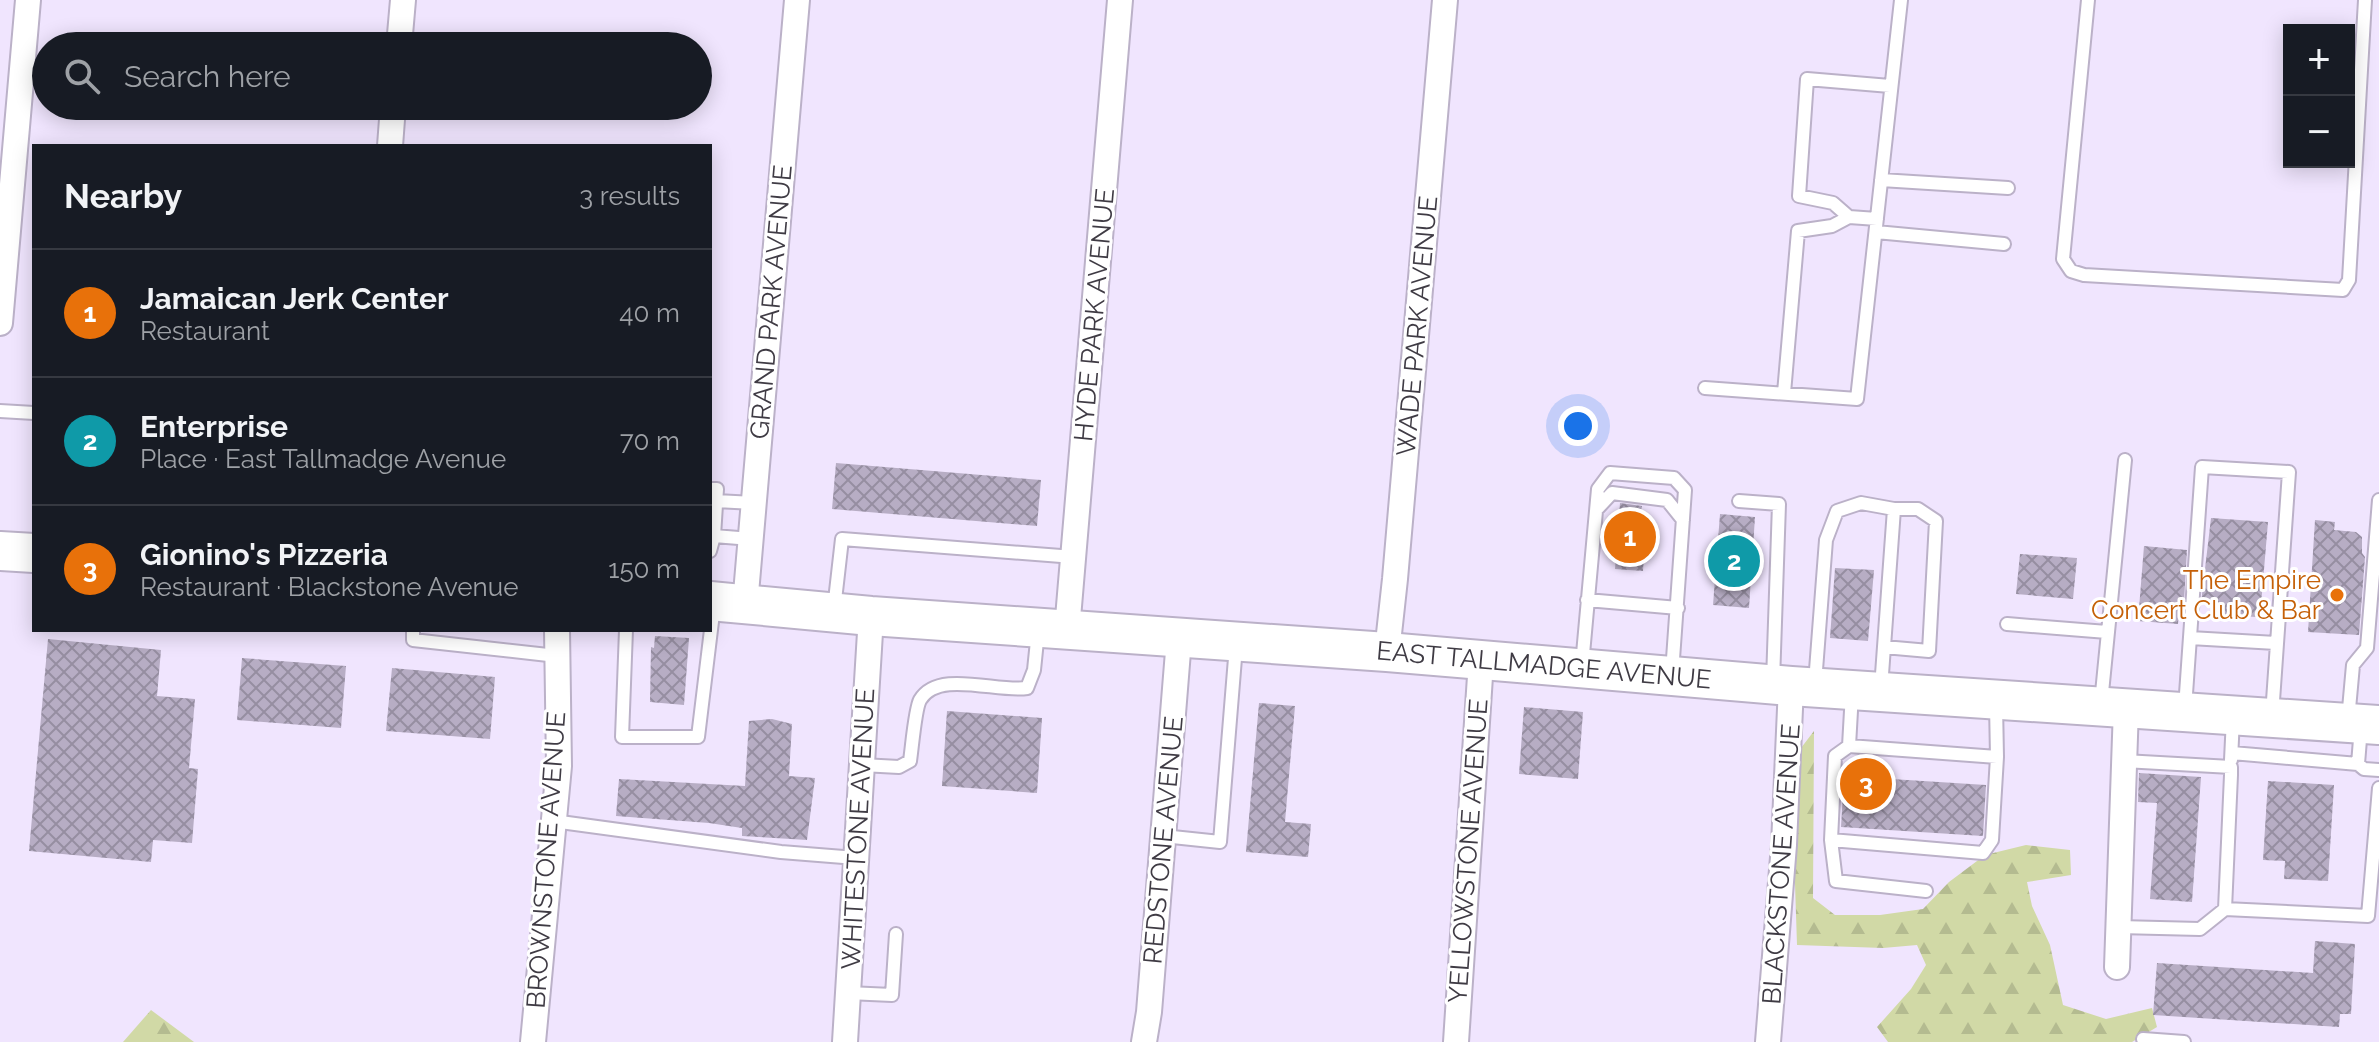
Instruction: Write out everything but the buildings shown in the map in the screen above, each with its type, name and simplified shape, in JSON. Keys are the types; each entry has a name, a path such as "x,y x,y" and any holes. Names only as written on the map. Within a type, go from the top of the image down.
{"main road":[{"path":"0,551 32,553"},
{"name":"EAST TALLMADGE AVENUE","path":"723,602 1793,686 2363,724"}],"street":[{"path":"0,323 28,0"},
{"path":"400,32 403,0"},
{"name":"GRAND PARK AVENUE","path":"723,602 751,539 797,0"},
{"name":"HYDE PARK AVENUE","path":"1053,628 1074,557 1120,0"},
{"name":"WADE PARK AVENUE","path":"1387,652 1445,0"},
{"path":"390,144 392,120"},
{"name":"WHITESTONE AVENUE","path":"845,1042 871,616"},
{"name":"BROWNSTONE AVENUE","path":"533,1042 559,766 557,632"},
{"name":"REDSTONE AVENUE","path":"1144,1042 1179,639"},
{"name":"YELLOWSTONE AVENUE","path":"1456,1042 1481,661"},
{"name":"BLACKSTONE AVENUE","path":"1768,1042 1793,686"},
{"path":"2114,707 2124,761 2117,967"}],"lane":[{"path":"1705,388 1857,399 1901,0"},
{"path":"2088,0 2063,259 2071,271 2084,275 2343,290 2349,280 2365,0"},
{"path":"1890,86 1807,79 1799,196 1833,203 1849,217 1877,226 2004,244"},
{"path":"1881,180 2008,188"},
{"path":"1784,393 1798,231 1832,226 1849,217"},
{"path":"0,411 32,413"},
{"path":"2114,707 2107,632 2125,460"},
{"path":"2185,712 2202,467 2289,472 2272,718"},
{"path":"1581,669 1598,489 1610,473 1674,478 1685,490 1672,676"},
{"path":"1597,509 1612,493 1654,497 1667,500 1683,520"},
{"path":"751,539 713,528 713,495 754,503"},
{"path":"2358,764 2363,724 2353,665 2367,648 2379,500"},
{"path":"1739,501 1779,504 1793,686"},
{"path":"1793,686 1826,540 1837,511 1861,503 1894,509 1918,509 1936,521 1929,651 1884,647"},
{"path":"1894,509 1884,647 1849,746 1835,756 1831,840 1836,881 1926,891"},
{"path":"834,613 842,539 1074,557"},
{"path":"1587,600 1678,608"},
{"path":"626,632 622,737 698,737 723,602"},
{"path":"2007,624 2107,632"},
{"path":"862,765 899,767 910,761 919,702 929,690 947,683 1027,688 1053,628"},
{"path":"413,632 413,640 557,656"},
{"path":"2190,638 2276,643"},
{"path":"1163,836 1220,842 1236,642"},
{"path":"1831,840 1983,853 1992,840 1997,757 1996,699"},
{"path":"2225,909 2233,715"},
{"path":"1849,746 1997,757"},
{"path":"2232,753 2358,764 2364,769 2379,770"},
{"path":"2124,761 2231,767"},
{"path":"2119,927 2200,929 2225,909 2368,916 2379,788"},
{"path":"553,821 781,852 856,858"},
{"path":"848,993 892,995 896,934"},
{"path":"2143,1039 2184,1042"}],"green space":[{"path":"1814,731 1813,898 1835,915 1880,915 1923,909 1949,882 1985,855 2026,845 2070,850 2071,875 2027,882 2032,906 2050,945 2063,1005 2106,1019 2152,1008 2157,1027 2132,1042 1888,1042 1877,1027 1911,989 1926,965 1917,945 1883,948 1797,945 1791,761"},
{"path":"151,1010 194,1042 123,1042"}],"place":[{"name":"Jamaican Jerk Center","path":"1630,537"},
{"name":"Enterprise","path":"1734,561"},
{"name":"The Empire Concert Club & Bar","path":"2337,595"},
{"name":"Gionino's Pizzeria","path":"1866,784"}]}
